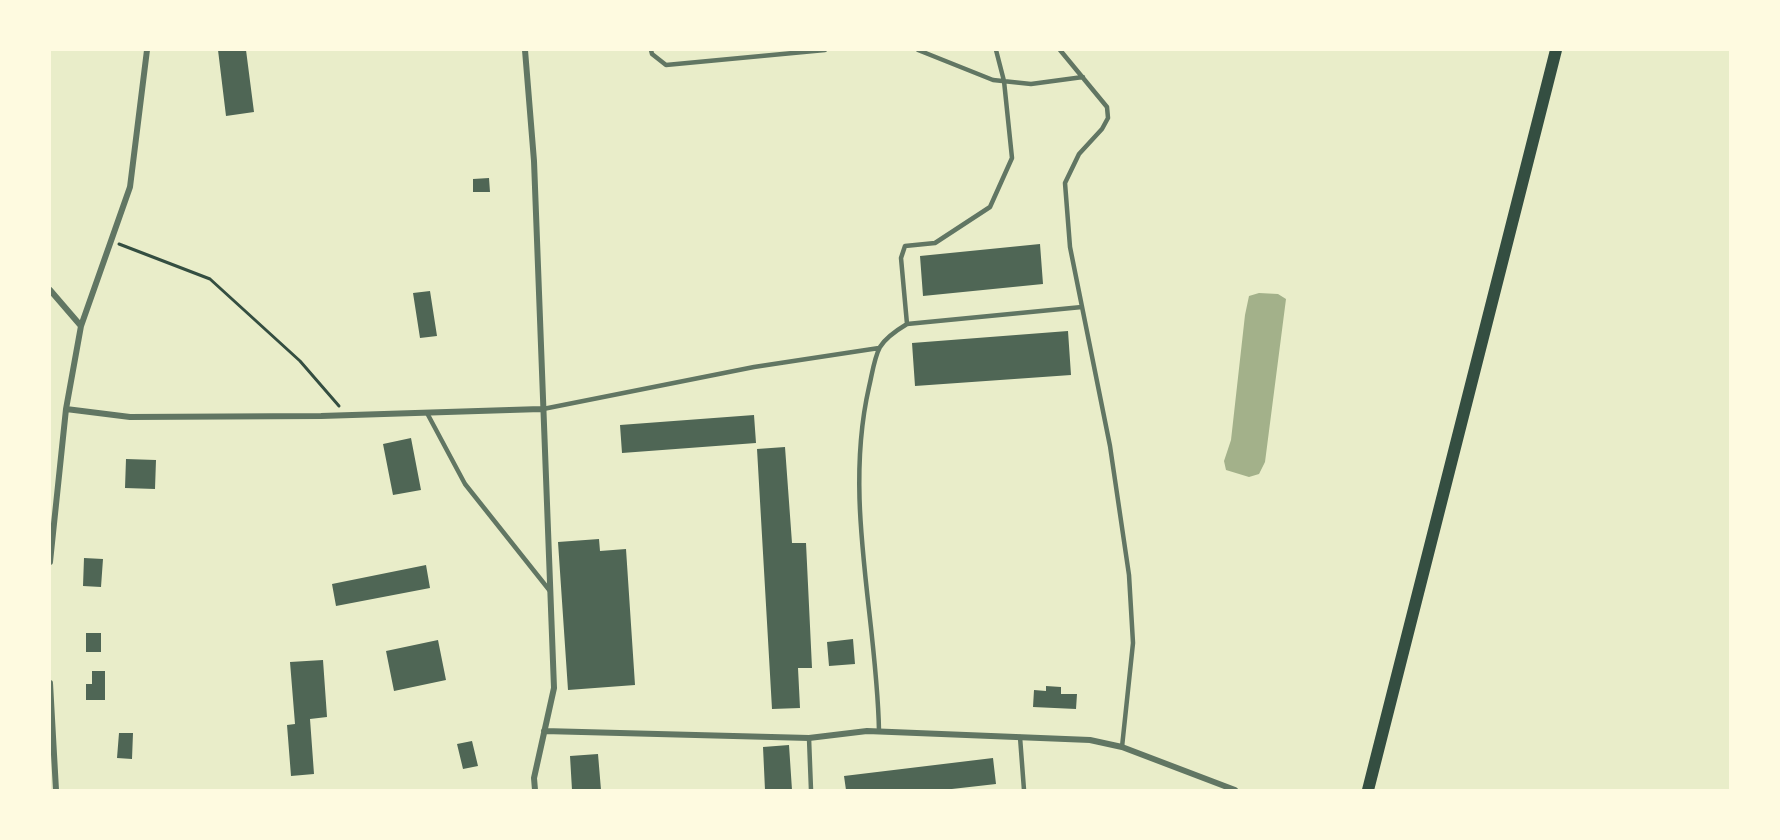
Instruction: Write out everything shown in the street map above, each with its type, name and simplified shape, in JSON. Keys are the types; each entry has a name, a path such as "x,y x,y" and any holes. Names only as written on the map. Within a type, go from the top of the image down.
{"main road":[{"path":"1368,790 1556,50"}],"street":[{"path":"50,562 66,409 81,327 130,187 147,50"},
{"path":"525,50 534,161 541,409 554,688 534,778 535,790"},
{"path":"50,290 81,327"},
{"path":"66,409 130,417 348,415 541,409"},
{"path":"50,683 56,790"},
{"path":"544,731 809,738 879,731 1090,740 1122,747 1234,790"}],"lane":[{"path":"651,50 652,54 666,65 825,50"},
{"path":"918,50 993,80 1031,84 1083,77"},
{"path":"907,324 901,258 905,246 935,243 990,207 1012,158 1004,81 996,50"},
{"path":"1060,50 1107,107 1108,118 1079,154 1065,183 1070,247 1110,446 1129,575 1133,643 1122,747"},
{"path":"879,731 877,680 859,495 863,414 879,348 907,324 1082,307"},
{"path":"541,409 754,367 879,348"},
{"path":"427,413 465,483 550,591"},
{"path":"1020,737 1024,790"},
{"path":"809,738 811,790"}],"path":[{"path":"112,241 210,279 300,361 348,415"}],"shaded area":[{"path":"1259,293 1278,294 1286,299 1265,462 1259,474 1249,477 1226,470 1224,461 1231,440 1245,315 1249,296"}],"building":[{"path":"218,50 246,50 254,112 226,116"},
{"path":"489,178 490,192 473,192 473,179"},
{"path":"1040,244 1043,284 923,296 920,256"},
{"path":"430,291 437,336 420,338 413,293"},
{"path":"1068,331 1071,375 915,386 912,343"},
{"path":"754,415 756,443 622,453 620,425"},
{"path":"411,438 421,490 393,495 383,444"},
{"path":"785,447 792,543 806,543 812,668 798,668 800,708 772,709 757,449"},
{"path":"126,459 156,460 155,489 125,488"},
{"path":"599,539 600,551 626,549 635,685 568,690 558,542"},
{"path":"84,558 103,559 101,587 83,586"},
{"path":"426,565 430,588 336,606 332,584"},
{"path":"86,633 101,633 101,652 86,652"},
{"path":"853,639 855,664 829,666 827,642"},
{"path":"438,640 446,680 394,691 386,651"},
{"path":"323,660 327,717 310,719 314,774 291,776 287,725 295,724 290,662"},
{"path":"92,671 105,671 105,700 86,700 86,684 92,684"},
{"path":"1046,686 1061,687 1061,694 1077,694 1076,709 1033,707 1034,690 1046,691"},
{"path":"119,733 133,733 132,759 117,758"},
{"path":"472,741 478,766 463,769 457,744"},
{"path":"789,745 792,790 765,790 763,747"},
{"path":"598,754 601,790 572,790 570,756"},
{"path":"993,758 996,784 943,790 846,790 844,776"}]}
